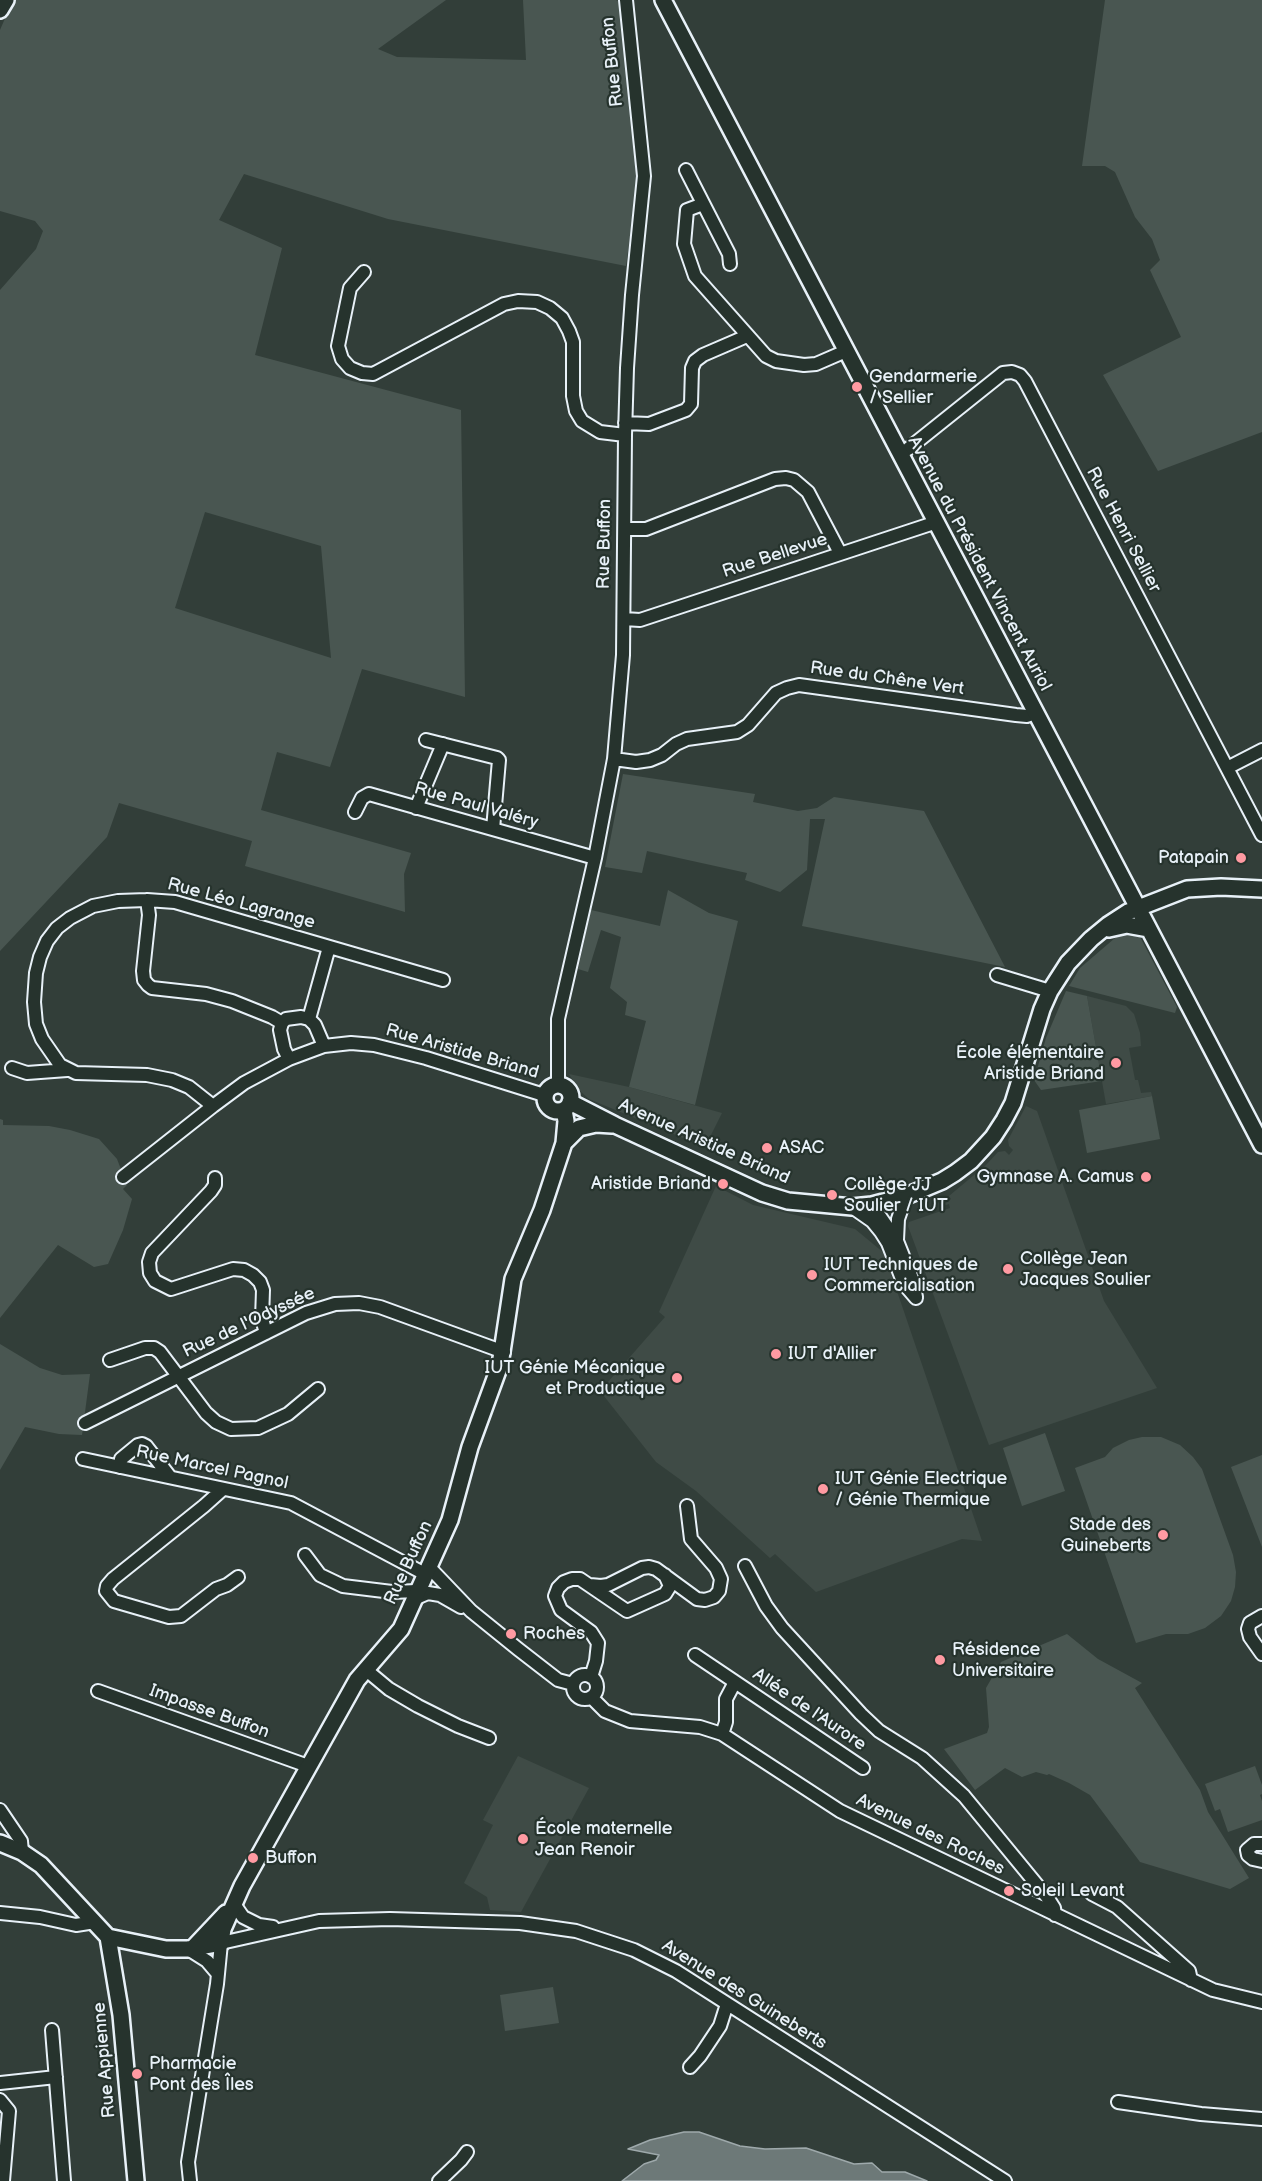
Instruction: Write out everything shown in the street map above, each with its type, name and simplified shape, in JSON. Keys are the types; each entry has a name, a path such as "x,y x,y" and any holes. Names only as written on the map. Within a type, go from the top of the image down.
{"main road":[{"path":"0,10 6,0"},
{"name":"Avenue du Président Vincent Auriol","path":"663,0 1262,1145"},
{"name":"Avenue Aristide Briand","path":"567,1106 615,1125 762,1193 788,1201 852,1207 872,1205 906,1196 955,1173 971,1161 993,1137 1013,1102 1042,1009 1050,992 1068,963 1091,939 1108,925 1137,908 1188,889 1221,887 1262,889"},
{"path":"1091,939 1118,926 1127,925 1149,929"},
{"path":"558,1084 568,1090 567,1106 555,1111 546,1101 551,1086 558,1084"},
{"name":"Rue Buffon","path":"546,1101 555,1122 556,1166"},
{"name":"Rue Buffon","path":"221,1942 223,1929 234,1904 357,1680 401,1629 450,1520 470,1447 504,1352 513,1279 542,1210 564,1143 567,1106"},
{"path":"564,1143 579,1128 596,1124 615,1125"},
{"path":"0,1844 22,1852 41,1865 108,1937 166,1949 191,1948 221,1942"},
{"path":"191,1948 234,1904"},
{"name":"Rue Appienne","path":"108,1937 121,2015 136,2181"}],"street":[{"name":"Rue Buffon","path":"558,1084 558,1019 595,858 614,759 623,655 625,429 632,296 644,176 626,0"},
{"path":"686,170 729,254 730,264"},
{"path":"703,204 687,210 684,244 695,276 766,356 776,361 804,365 816,364 846,351"},
{"path":"364,272 350,288 338,346 342,359 350,368 362,374 373,374 504,304 518,301 537,302 550,308 562,318 569,331 573,342 573,396 576,411 582,421 600,432 649,424 686,410 691,404 692,368 695,361 703,355 747,336"},
{"name":"Rue Henri Sellier","path":"900,454 1003,373 1012,372 1020,375 1262,835"},
{"path":"625,530 646,529 775,479 786,478 794,480 808,492 840,554"},
{"name":"Rue Bellevue","path":"624,619 640,620 937,522"},
{"name":"Rue du Chêne Vert","path":"614,759 636,762 650,760 687,739 737,732 748,725 776,693 800,686 1016,715 1027,716 1035,713"},
{"path":"426,740 500,760 493,829"},
{"path":"416,808 443,744"},
{"path":"1227,768 1262,750"},
{"name":"Rue Paul Valéry","path":"355,812 362,798 369,794 595,858"},
{"name":"Rue Léo Lagrange","path":"67,1070 50,1053 36,1024 34,1002 40,957 47,941 57,928 70,918 93,906 118,900 175,902 443,980"},
{"path":"147,900 149,915 143,970 144,980 148,985 152,988 207,994 232,1001 282,1023"},
{"path":"309,1019 329,946"},
{"path":"997,975 1050,992"},
{"path":"289,1059 284,1049 280,1030 286,1019 301,1017 309,1019 315,1025 324,1047"},
{"name":"Rue Aristide Briand","path":"123,1178 244,1083 289,1059 324,1047 351,1043 374,1045 426,1058 546,1101"},
{"path":"12,1068 27,1072 67,1070 90,1075 147,1075 172,1080 189,1087 213,1106"},
{"path":"215,1178 215,1185 211,1191 152,1253 149,1262 150,1273 155,1281 171,1289 233,1269 244,1270 254,1275 263,1290 262,1320 266,1333"},
{"path":"897,1241 898,1219 906,1196"},
{"path":"852,1207 872,1221 881,1232 888,1243 904,1284 916,1298 913,1281 897,1241 872,1205"},
{"name":"Rue de l'Odyssée","path":"85,1423 266,1333 316,1310 335,1304 359,1303 380,1307 504,1352"},
{"path":"110,1360 145,1347 154,1348 160,1352 206,1413 216,1422 231,1429 258,1428 288,1414 318,1389"},
{"path":"120,1467 121,1459 142,1444 146,1446 170,1478"},
{"name":"Rue Marcel Pagnol","path":"83,1459 291,1503 426,1570 471,1611"},
{"path":"223,1489 113,1580 107,1586 106,1591 114,1601 169,1617 181,1616 216,1589 238,1577"},
{"path":"590,1585 608,1585 642,1568 649,1567 665,1575 697,1599 705,1600 717,1594 721,1583 716,1568 691,1539 687,1506"},
{"path":"305,1555 320,1575 343,1586 416,1595 428,1593 440,1595 471,1611 546,1672 558,1680 573,1684"},
{"path":"745,1566 766,1606 782,1628 879,1731 922,1758 964,1796 1047,1897 1054,1908 1055,1915"},
{"path":"665,1575 670,1586 666,1594"},
{"path":"591,1677 580,1676 573,1684 574,1692 579,1698 591,1697 597,1687 591,1677 598,1649 595,1637 556,1604 555,1596 558,1588 564,1582 580,1579 627,1611 666,1594 685,1591"},
{"path":"1262,1616 1250,1623 1248,1629 1250,1637 1262,1654"},
{"name":"Allée de l'Aurore","path":"695,1655 863,1768"},
{"path":"365,1670 389,1689 418,1706 489,1738"},
{"name":"Allée de l'Aurore","path":"722,1734 726,1722 726,1699 735,1682"},
{"name":"Impasse Buffon","path":"98,1691 308,1767"},
{"name":"Avenue des Roches","path":"591,1697 605,1711 630,1721 699,1727 722,1734 840,1811 1213,1990 1262,2002"},
{"path":"0,1810 21,1841 22,1852"},
{"path":"1262,1844 1254,1844 1247,1850 1248,1855 1253,1859 1262,1861"},
{"path":"1092,1894 1117,1907 1189,1971 1191,1980"},
{"path":"234,1904 240,1915 249,1921 259,1925 283,1928"},
{"path":"0,1913 40,1917 76,1925 95,1922"},
{"name":"Avenue des Guineberts","path":"221,1942 318,1921 390,1919 520,1923 576,1931 634,1950 676,1971 1005,2181"},
{"path":"190,2181 188,2162 221,1942"},
{"path":"191,1948 218,1974"},
{"path":"690,2067 720,2026 727,2004"},
{"path":"720,2026 741,2012"},
{"path":"52,2030 64,2181"},
{"path":"0,2083 56,2077"},
{"path":"0,2100 9,2111 3,2181"},
{"path":"1118,2102 1201,2114 1262,2119"},
{"path":"439,2181 467,2152"}],"shaded area":[{"path":"13,0 446,0 378,49 397,57 526,60 523,0 616,0 620,2 638,178 626,266 388,219 244,174 219,220 282,248 255,355 461,410 465,697 362,669 330,767 277,752 261,810 411,853 404,874 405,912 245,866 252,841 119,803 107,837 0,951 0,290 36,249 43,231 35,221 0,211 0,30","holes":["205,512 321,546 331,658 175,608"]},
{"path":"1105,0 1262,0 1262,432 1158,471 1103,375 1181,337 1150,270 1160,260 1152,239 1135,217 1115,172 1105,166 1082,166"},
{"path":"623,774 755,794 753,802 798,811 817,808 834,797 924,811 1005,967 802,926 825,819 810,819 807,870 780,892 745,880 747,873 647,851 642,873 605,867"},
{"path":"668,890 709,913 738,921 695,1105 629,1087 646,1021 625,1015 627,1002 610,988 621,937 601,930 588,972 578,969 591,910 660,926"},
{"path":"1122,932 1139,935 1177,1007 1175,1013 1069,986 1080,968"},
{"path":"1066,991 1087,996 1102,1081 1041,1090 1034,1080 1046,1038"},
{"name":"École élémentaire Aristide Briand","path":"1087,996 1126,1006 1134,1014 1140,1033 1141,1046 1129,1048 1135,1080 1138,1080 1141,1093 1151,1092 1152,1096 1106,1104"},
{"path":"569,1074 629,1087 722,1113 705,1147 589,1099 578,1089"},
{"path":"1152,1096 1160,1139 1087,1153 1079,1110"},
{"name":"Collège Jean Jacques Soulier","path":"1026,1106 1037,1111 1104,1301 1157,1388 989,1445 908,1226 909,1222 950,1208 949,1204 940,1207 944,1200 947,1202 951,1199 949,1196 998,1152 1005,1151 1009,1155 1013,1150 1008,1140"},
{"path":"0,1119 3,1120 3,1125 49,1126 99,1139 117,1159 127,1185 123,1189 132,1199 123,1230 108,1264 94,1267 58,1245 0,1318"},
{"name":"IUT d'Allier","path":"716,1186 753,1205 855,1229 884,1253 982,1541 962,1539 816,1592 775,1554 770,1558 696,1491 656,1462 600,1391 665,1317 659,1312"},
{"path":"0,1344 40,1368 62,1375 90,1374 82,1435 59,1434 25,1427 0,1470"},
{"path":"1045,1433 1065,1491 1022,1506 1003,1448"},
{"path":"1161,1437 1180,1445 1202,1469 1233,1555 1236,1572 1231,1601 1221,1616 1205,1628 1188,1634 1166,1634 1136,1643 1075,1468 1105,1457 1113,1448 1129,1440"},
{"path":"1262,1455 1262,1547 1231,1467"},
{"path":"1067,1634 1098,1659 1142,1683 1135,1688 1200,1790 1208,1812 1249,1878 1230,1889 1140,1862 1090,1795 1049,1774 1036,1772 1022,1777 1005,1768 975,1790 944,1749 987,1733 989,1727 986,1688 1001,1662"},
{"name":"École maternelle Jean Renoir","path":"518,1756 589,1788 521,1912 490,1910 487,1897 464,1883 493,1825 483,1820"},
{"path":"1255,1766 1262,1785 1260,1795 1262,1820 1228,1832 1220,1809 1215,1811 1205,1784"},
{"path":"553,1987 559,2023 505,2031 500,1995"},
{"path":"684,2132 699,2132 740,2146 765,2149 806,2148 854,2164 872,2163 882,2172 905,2172 927,2181 622,2181 644,2164 656,2160 659,2155 628,2149 650,2140"}],"place":[{"name":"Gendarmerie / Sellier","path":"857,387"},
{"name":"Patapain","path":"1241,858"},
{"name":"École élémentaire Aristide Briand","path":"1116,1063"},
{"name":"ASAC","path":"767,1148"},
{"name":"Gymnase A. Camus","path":"1146,1177"},
{"name":"Aristide Briand","path":"723,1184"},
{"name":"Collège JJ Soulier / IUT","path":"832,1195"},
{"name":"Collège Jean Jacques Soulier","path":"1008,1269"},
{"name":"IUT Techniques de Commercialisation","path":"812,1275"},
{"name":"IUT d'Allier","path":"776,1354"},
{"name":"IUT Génie Mécanique et Productique","path":"677,1378"},
{"name":"IUT Génie Electrique / Génie Thermique","path":"823,1489"},
{"name":"Stade des Guineberts","path":"1163,1535"},
{"name":"Roches","path":"511,1634"},
{"name":"Résidence Universitaire","path":"940,1660"},
{"name":"École maternelle Jean Renoir","path":"523,1839"},
{"name":"Buffon","path":"253,1858"},
{"name":"Soleil Levant","path":"1009,1891"},
{"name":"Pharmacie Pont des Îles","path":"137,2074"}]}
